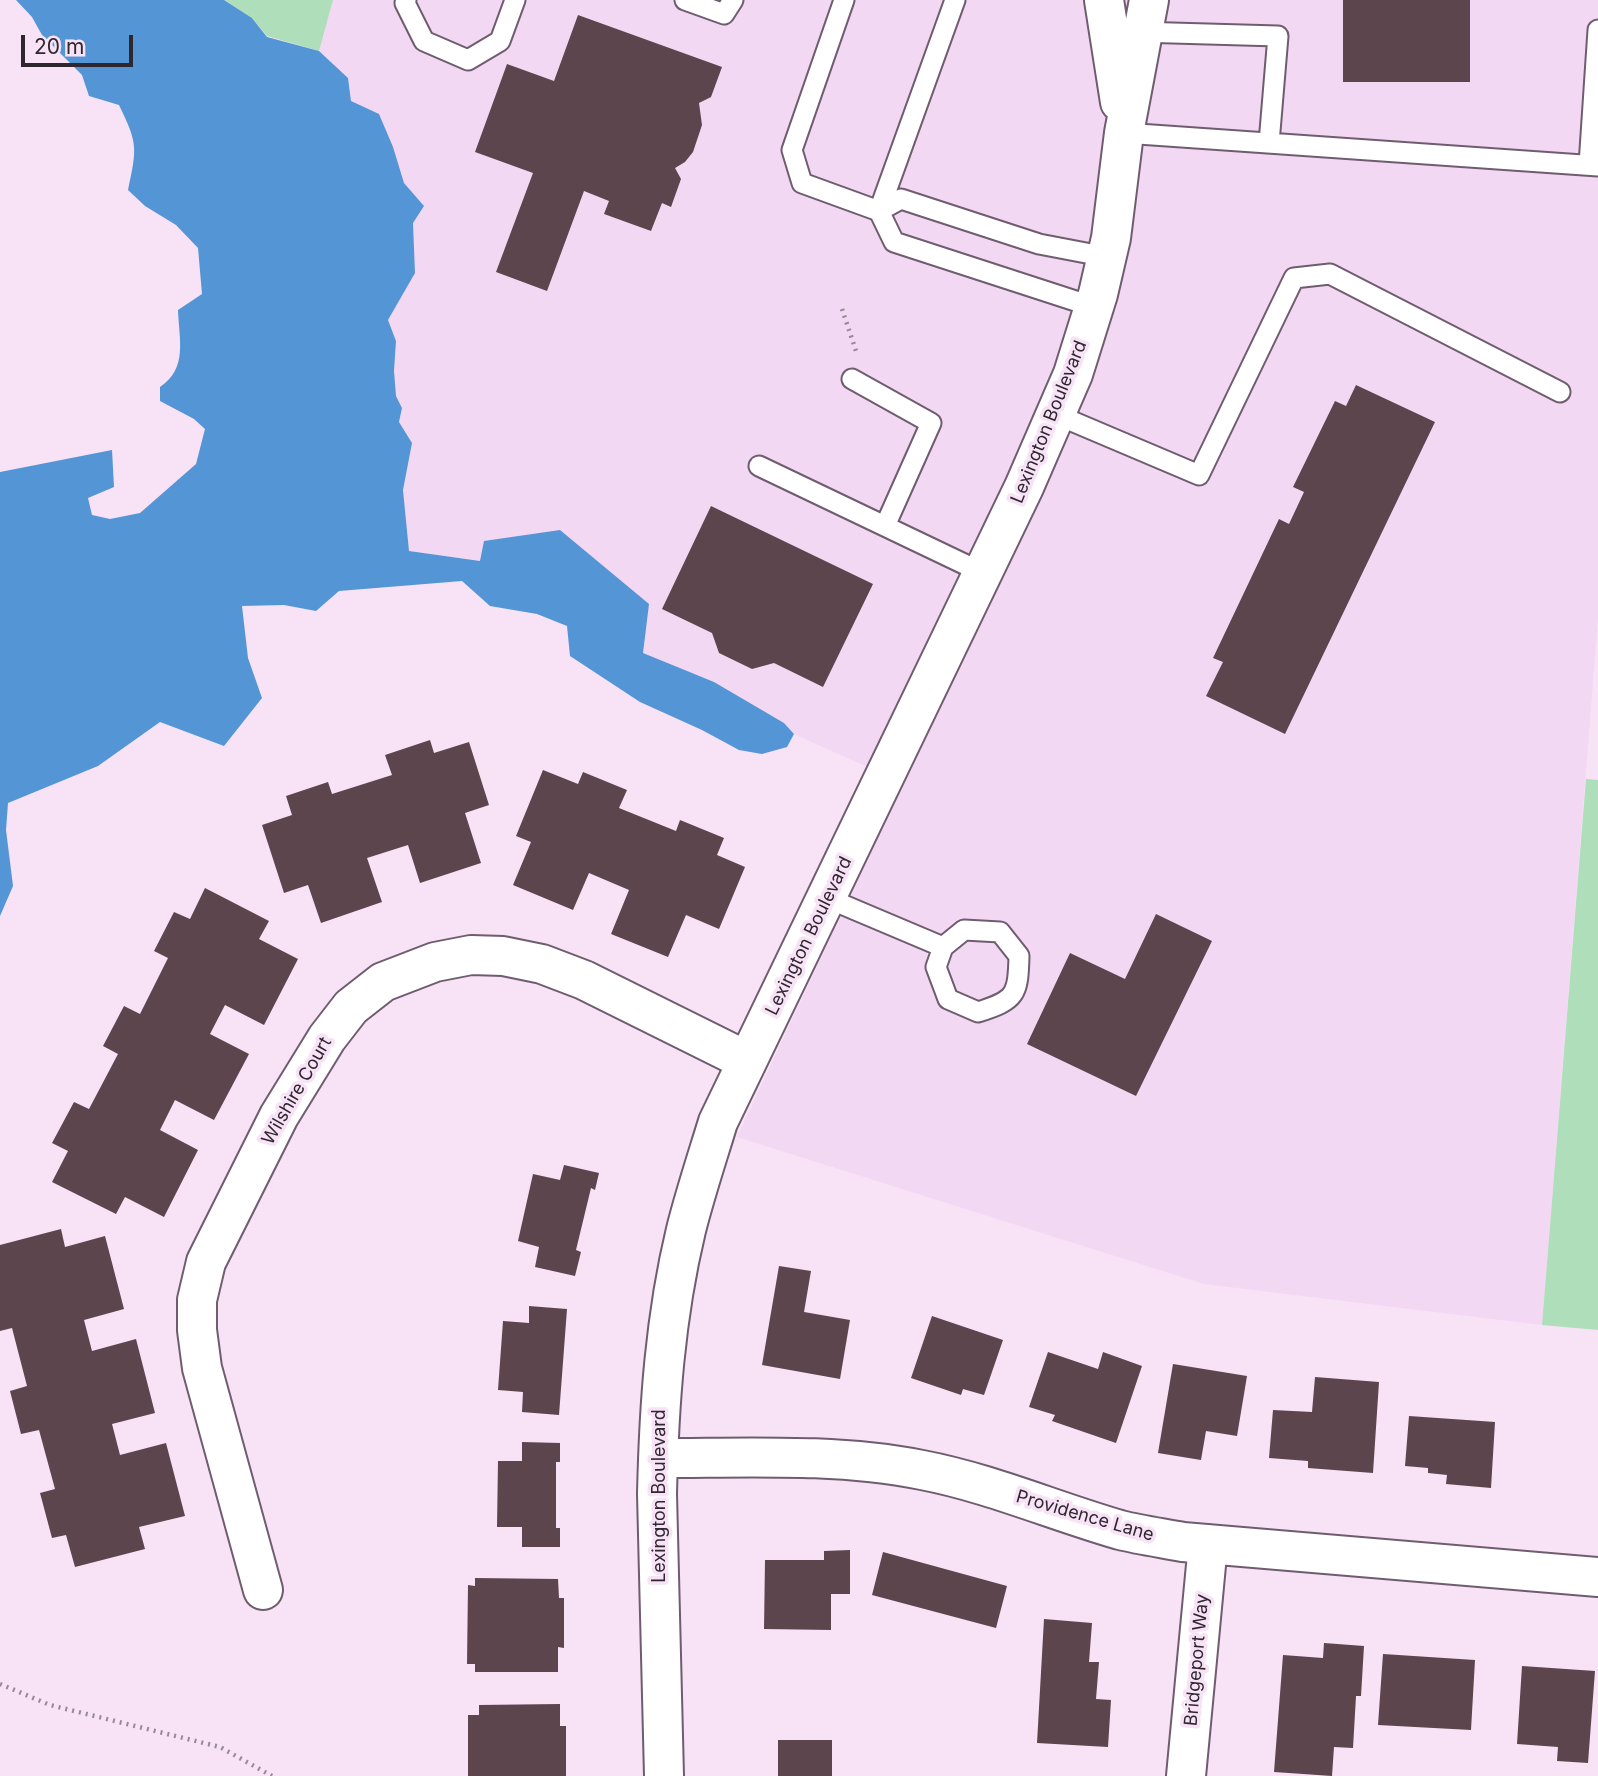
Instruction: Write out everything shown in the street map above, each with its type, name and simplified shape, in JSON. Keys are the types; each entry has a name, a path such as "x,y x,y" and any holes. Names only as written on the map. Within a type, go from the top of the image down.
{"street":[{"name":"Lexington Boulevard","path":"664,1776 658,1458 667,1336 686,1230 718,1122 983,573 1073,374 1107,257 1117,201 1124,133 1126,16"},
{"name":"Wilshire Court","path":"263,1590 202,1368 197,1330 197,1300 205,1262 279,1116 327,1038 351,1007 383,982 423,965 471,955 503,956 542,964 584,980 747,1061"},
{"name":"Providence Lane","path":"658,1458 807,1458 862,1461 911,1468 976,1483 1122,1530 1183,1542 1598,1577"},
{"name":"Bridgeport Way","path":"1186,1776 1208,1544"}],"lane":[{"path":"406,0 405,3 424,41 468,60 500,41 515,0"},
{"path":"685,0 723,14 733,0"},
{"path":"844,0 792,150 802,183 879,211 894,242 1094,307"},
{"path":"879,211 955,0"},
{"path":"1126,16 1278,36 1269,143"},
{"path":"1124,133 1593,166 1598,30"},
{"path":"879,211 901,200 1039,244 1107,257"},
{"path":"1055,414 1199,475 1294,278 1330,274 1560,392"},
{"path":"852,379 931,423 885,526"},
{"path":"760,466 983,573"},
{"path":"827,898 943,947"},
{"path":"964,930 1000,932 1019,956 1018,986 1003,1004 978,1012 948,999 936,967 943,947 964,930"}],"path":[{"path":"842,309 856,351 852,379"},
{"path":"0,1684 51,1704 220,1747 272,1776"}],"shaded area":[{"path":"333,0 1598,0 1598,619 1542,1325 1204,1284 737,1137 903,783 794,734 784,723 714,682 642,653 480,561 409,551 403,490 412,443 399,422 402,408 396,396 396,341 388,320 415,273 413,223 424,206 404,183 400,170 351,101 348,78 319,51"}],"green space":[{"path":"224,0 333,0 319,51 267,36 252,18"},
{"path":"1586,779 1598,780 1598,1330 1542,1325"}],"water":[{"path":"16,0 224,0 252,18 267,37 319,51 348,78 351,101 379,114 404,183 424,206 413,223 415,273 388,320 396,341 396,396 402,408 399,422 412,443 403,490 409,551 480,561 484,541 560,530 649,604 643,653 714,682 784,723 794,734 787,747 762,754 739,750 640,702 570,656 567,626 537,614 490,606 462,581 339,591 316,611 284,605 242,606 248,658 262,698 224,746 160,722 98,766 8,803 6,830 13,886 0,916 0,472 112,450 114,487 88,498 92,515 110,519 140,513 196,464 205,429 194,419 160,401 160,387 175,371 180,353 178,310 202,294 198,248 176,225 145,206 128,190 134,146 119,105 89,96 82,75 42,35 32,17"}],"building":[{"path":"1343,0 1470,0 1470,82 1343,82"},
{"path":"578,15 722,67 711,97 699,103 702,125 693,152 685,162 675,168 681,179 671,207 662,203 651,231 604,214 609,201 584,191 547,291 496,272 533,173 475,152 507,64 554,81"},
{"path":"1356,385 1435,422 1285,734 1206,696 1223,662 1213,658 1279,519 1289,524 1304,492 1293,487 1335,401 1346,406"},
{"path":"711,506 873,584 823,687 774,663 752,669 719,653 712,633 662,609"},
{"path":"430,740 434,753 469,742 489,805 465,813 481,863 420,883 408,845 367,858 382,902 321,923 308,885 284,893 262,825 292,815 286,796 328,782 332,794 392,775 385,755"},
{"path":"543,770 578,784 583,772 627,790 619,808 676,831 680,820 724,838 717,855 745,867 719,929 686,915 668,957 611,934 629,890 589,873 573,910 513,885 531,842 516,836"},
{"path":"205,888 269,921 259,939 298,959 264,1025 225,1005 210,1034 249,1054 214,1120 175,1100 160,1130 198,1150 164,1217 125,1197 116,1214 52,1182 68,1151 52,1143 74,1102 89,1109 118,1054 103,1046 124,1006 140,1014 168,958 154,951 174,912 190,919"},
{"path":"1156,914 1212,941 1136,1096 1027,1044 1070,953 1125,979"},
{"path":"564,1165 599,1173 595,1190 591,1188 576,1250 581,1252 575,1276 535,1267 539,1247 518,1241 533,1174 560,1180"},
{"path":"61,1229 65,1247 105,1236 124,1309 84,1320 92,1351 136,1339 155,1413 112,1424 120,1455 166,1443 185,1516 139,1527 145,1549 75,1567 66,1535 52,1538 40,1493 55,1489 39,1430 21,1434 10,1391 27,1386 12,1328 0,1331 0,1245"},
{"path":"779,1266 811,1271 804,1312 850,1320 840,1379 762,1365"},
{"path":"529,1306 567,1309 559,1415 522,1412 523,1392 498,1390 503,1321 529,1323"},
{"path":"932,1316 1003,1340 984,1395 963,1389 961,1395 911,1378"},
{"path":"1048,1352 1098,1369 1103,1352 1142,1366 1116,1443 1052,1421 1055,1415 1029,1407"},
{"path":"1173,1364 1247,1376 1237,1436 1206,1431 1201,1460 1158,1453"},
{"path":"1315,1377 1379,1382 1373,1473 1308,1468 1308,1461 1269,1458 1273,1410 1312,1412"},
{"path":"1409,1416 1495,1422 1491,1488 1446,1484 1447,1475 1428,1473 1428,1468 1405,1466"},
{"path":"522,1442 560,1443 560,1462 556,1462 556,1528 560,1528 560,1547 522,1547 522,1527 497,1527 498,1461 522,1461"},
{"path":"850,1550 850,1594 831,1594 831,1630 764,1629 765,1560 824,1560 824,1551"},
{"path":"883,1552 1007,1586 996,1628 872,1595"},
{"path":"475,1578 558,1579 559,1598 564,1598 564,1648 558,1647 558,1672 475,1672 475,1664 467,1664 468,1585 475,1586"},
{"path":"1044,1619 1092,1623 1089,1662 1099,1662 1096,1699 1111,1700 1108,1747 1037,1743"},
{"path":"1324,1643 1364,1646 1361,1696 1356,1696 1353,1748 1334,1747 1332,1776 1274,1772 1283,1655 1323,1658"},
{"path":"1383,1654 1475,1660 1471,1730 1378,1725"},
{"path":"1522,1666 1595,1671 1588,1763 1557,1761 1558,1747 1517,1744"},
{"path":"560,1704 560,1726 566,1726 566,1776 468,1776 468,1715 479,1715 479,1705"},
{"path":"778,1740 832,1740 832,1776 778,1776"}]}
